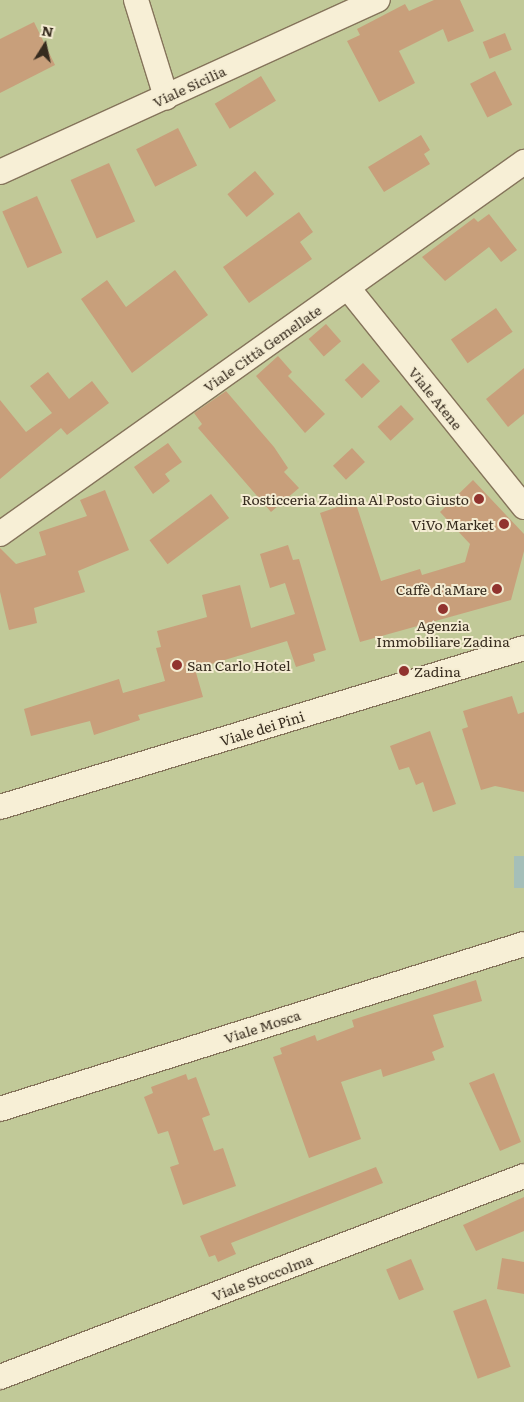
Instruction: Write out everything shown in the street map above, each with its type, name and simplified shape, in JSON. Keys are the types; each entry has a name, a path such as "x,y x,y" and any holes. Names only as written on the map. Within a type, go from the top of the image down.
{"street":[{"path":"136,0 166,97"},
{"name":"Viale Sicilia","path":"0,172 378,0"},
{"name":"Viale Città Gemellate","path":"0,534 524,162"},
{"name":"Viale Atene","path":"348,288 524,507"},
{"name":"Viale dei Pini","path":"0,807 524,648"},
{"name":"Viale Mosca","path":"0,1109 524,944"},
{"name":"Viale Stoccolma","path":"0,1377 524,1176"}],"green space":[{"path":"0,0 524,0 524,1402 0,1402"}],"water":[{"path":"514,856 524,856 524,888 514,888"}],"building":[{"path":"434,0 460,0 474,31 448,42 443,29 399,51 415,83 379,102 347,41 360,35 357,29 405,4 409,11"},
{"path":"34,22 55,65 0,93 0,39"},
{"path":"505,33 512,50 489,59 483,42"},
{"path":"495,71 512,105 487,118 470,84"},
{"path":"261,76 276,101 230,129 215,104"},
{"path":"178,128 197,165 155,187 136,149"},
{"path":"421,135 430,150 424,154 430,164 384,192 368,167"},
{"path":"109,163 135,221 97,239 71,180"},
{"path":"255,171 274,194 247,217 227,194"},
{"path":"37,196 62,253 28,268 2,211"},
{"path":"299,212 313,232 300,242 312,259 249,303 223,267"},
{"path":"489,214 517,250 501,262 489,247 445,281 422,257 474,218 478,222"},
{"path":"175,270 208,315 132,373 81,299 107,280 126,307"},
{"path":"496,308 513,332 468,363 451,340"},
{"path":"326,324 341,341 324,356 309,339"},
{"path":"278,356 292,372 288,376 325,414 305,433 256,376"},
{"path":"363,363 380,381 362,398 345,380"},
{"path":"524,368 524,414 508,427 486,399"},
{"path":"48,372 69,399 92,381 109,403 67,435 61,428 0,479 0,400 26,432 52,413 30,386"},
{"path":"226,391 274,447 288,468 284,472 299,488 271,512 198,428 202,424 194,413"},
{"path":"401,405 414,419 391,441 378,427"},
{"path":"168,443 182,462 165,474 170,481 153,494 134,467"},
{"path":"352,448 365,462 346,480 333,466"},
{"path":"473,480 524,534 524,551 511,600 360,642 320,513 355,501 381,581 420,569 422,575 465,562 470,544 440,512"},
{"path":"105,490 129,550 78,571 85,592 34,608 37,623 9,630 0,592 0,548 16,564 46,555 39,532 87,516 80,500"},
{"path":"211,494 229,518 168,564 150,540"},
{"path":"288,545 293,560 299,559 326,650 313,654 315,661 296,667 287,641 195,669 203,697 138,715 140,720 94,735 90,721 31,736 24,709 119,679 123,693 165,681 156,648 161,647 157,631 207,617 202,595 240,585 251,628 295,614 285,583 270,588 260,554"},
{"path":"512,696 518,714 524,712 524,792 495,786 481,790 462,729 468,727 463,711"},
{"path":"430,731 456,804 433,812 423,782 416,785 409,767 399,770 390,746"},
{"path":"476,980 482,1001 433,1015 444,1047 432,1052 435,1060 383,1077 381,1069 341,1082 361,1139 309,1158 273,1057 282,1054 280,1048 315,1035 317,1041 354,1027 352,1020"},
{"path":"494,1073 521,1142 500,1151 469,1083"},
{"path":"186,1074 188,1080 196,1077 210,1115 202,1118 214,1151 223,1148 236,1186 183,1205 170,1167 179,1164 168,1131 158,1134 144,1097 153,1093 151,1087"},
{"path":"376,1167 383,1183 231,1243 236,1254 218,1262 215,1255 209,1257 200,1236"},
{"path":"524,1197 524,1231 476,1251 463,1225"},
{"path":"502,1258 524,1262 524,1294 497,1289"},
{"path":"411,1259 424,1289 399,1300 386,1270"},
{"path":"486,1299 511,1367 478,1379 453,1311"}],"place":[{"name":"Rosticceria Zadina Al Posto Giusto","path":"479,499"},
{"name":"ViVo Market","path":"504,524"},
{"name":"Caffè d'aMare","path":"497,589"},
{"name":"Agenzia Immobiliare Zadina","path":"443,609"},
{"name":"San Carlo Hotel","path":"177,665"},
{"name":"Zadina","path":"404,671"}]}
